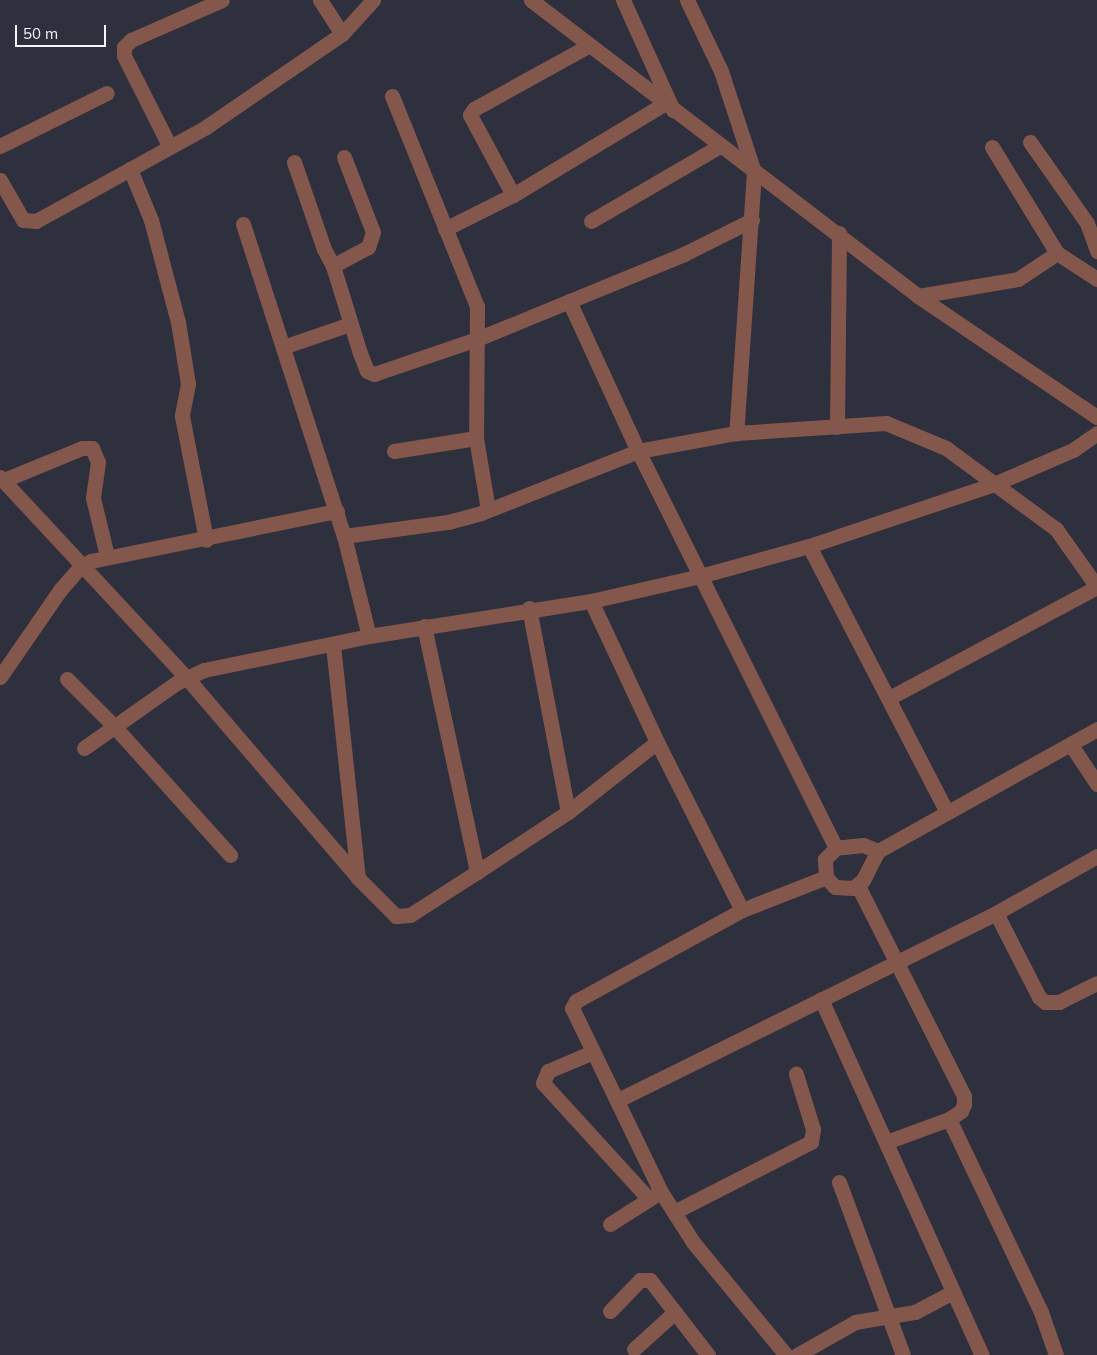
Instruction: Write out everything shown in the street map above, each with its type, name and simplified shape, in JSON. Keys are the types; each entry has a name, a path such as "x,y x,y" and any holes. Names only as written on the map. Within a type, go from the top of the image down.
{"street":[{"path":"170,147 124,56 124,47 131,40 222,0"},
{"path":"320,0 342,34"},
{"path":"0,180 28,222 170,147 342,34 373,0"},
{"path":"531,0 669,108 839,233 918,296 1097,417"},
{"path":"623,0 669,108"},
{"path":"687,0 720,71 754,172 736,433"},
{"path":"514,195 470,115 474,108 588,46"},
{"path":"0,146 107,93"},
{"path":"392,96 444,229 477,306 476,438 488,510"},
{"path":"444,229 514,195 669,108"},
{"path":"1030,142 1087,223 1097,251"},
{"path":"590,222 720,146"},
{"path":"992,147 1057,253 1097,279"},
{"path":"333,266 368,247 373,232 344,158"},
{"path":"294,162 324,249 333,266 350,324 367,371 374,374 477,339 684,254 752,220"},
{"path":"130,169 150,220 182,341 188,384 182,416 206,540"},
{"path":"243,224 337,511 369,636"},
{"path":"837,427 839,233"},
{"path":"918,296 1018,279 1057,253"},
{"path":"569,301 638,451 836,848"},
{"path":"283,347 350,324"},
{"path":"344,536 448,522 488,510 638,451 736,433 886,423 946,448 1056,530 1097,587 888,698"},
{"path":"84,748 114,725 186,677 220,666 333,646 369,636 424,626 591,600 700,576 809,546 994,484 1073,450 1097,433"},
{"path":"394,451 476,438"},
{"path":"107,556 93,498 98,462 92,448 82,448 2,479 26,508 84,565 186,677 358,878 396,916 403,918 568,812 657,742"},
{"path":"0,677 56,596 84,565 107,556 206,540 337,511"},
{"path":"809,546 947,812"},
{"path":"591,600 657,742 742,910"},
{"path":"530,608 568,812"},
{"path":"424,626 477,872"},
{"path":"333,646 358,878"},
{"path":"67,680 114,725 230,855"},
{"path":"878,851 863,846 836,848 825,859 826,877 842,889 858,886 878,851 1097,729"},
{"path":"1071,745 1097,784"},
{"path":"618,1100 996,914 1097,856"},
{"path":"655,1195 618,1100 574,1017 572,1008 576,1001 742,910 826,877"},
{"path":"858,886 964,1096 961,1111 949,1119 886,1142"},
{"path":"996,914 1039,997 1045,1002 1059,1002 1097,983"},
{"path":"821,999 982,1355"},
{"path":"593,1052 548,1071 543,1083 674,1212 742,1305 786,1355"},
{"path":"674,1212 811,1142 813,1129 796,1074"},
{"path":"949,1119 1041,1312 1056,1355"},
{"path":"840,1182 903,1355"},
{"path":"610,1224 655,1195"},
{"path":"610,1311 645,1278 650,1280 708,1355"},
{"path":"797,1355 856,1322 890,1318 915,1312 953,1292"},
{"path":"634,1349 675,1312"}]}
